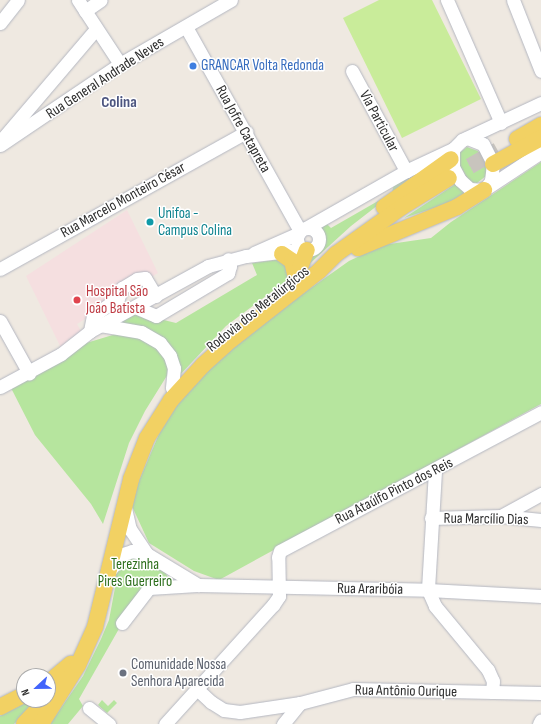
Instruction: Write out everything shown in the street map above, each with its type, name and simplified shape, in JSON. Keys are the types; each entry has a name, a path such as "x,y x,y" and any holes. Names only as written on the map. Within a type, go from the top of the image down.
{"main road":[{"path":"495,161 541,125"},
{"path":"495,161 541,138"},
{"path":"296,278 311,259 357,227 452,154"},
{"name":"Rodovia dos Metalúrgicos","path":"64,688 95,627 109,572 124,501 147,438 180,389 240,332 311,259 336,254 402,207 449,178"},
{"path":"311,259 372,240 457,207 486,189"},
{"path":"282,254 292,262 296,278"},
{"name":"Rodovia dos Metalúrgicos","path":"56,686 71,664 92,619 117,505 132,457 148,422 172,388 212,345 296,278"},
{"path":"56,676 71,664"},
{"path":"33,724 64,688"},
{"path":"41,724 64,688"},
{"path":"0,707 16,699"},
{"name":"Rodovia dos Metalúrgicos","path":"24,724 39,708"}],"street":[{"path":"0,23 18,0"},
{"path":"101,0 82,5 96,29 120,64"},
{"name":"Rua General Andrade Neves","path":"0,144 120,64 231,0"},
{"path":"447,0 501,123"},
{"path":"513,0 541,71"},
{"name":"Rua Jofre Catapreta","path":"186,27 302,231"},
{"name":"Rua General Andrade Neves","path":"0,144 96,29"},
{"name":"Via Particular","path":"352,71 406,171"},
{"path":"246,256 302,231 406,171 452,154 467,138 541,103"},
{"name":"Rua Marcelo Monteiro César","path":"0,268 246,132"},
{"path":"467,138 483,144 495,161 517,166"},
{"path":"452,154 454,171 465,185 476,191 486,189 517,166 541,152"},
{"path":"486,189 495,161"},
{"path":"302,231 313,229 319,238 311,259"},
{"path":"302,231 297,242 311,259"},
{"path":"0,387 29,373 61,354 95,328 136,307 208,266 228,259 246,256 282,254 311,259"},
{"path":"136,307 156,316 228,273 230,266 228,259"},
{"path":"95,328 93,316 118,298 122,288 137,279 145,278 156,296"},
{"path":"0,321 29,373"},
{"path":"95,328 141,332 160,343 170,356 174,368 172,388"},
{"name":"Rua Ataúlfo Pinto dos Reis","path":"279,588 278,557 286,547 435,471 541,412"},
{"path":"435,471 431,518 428,590 435,606 488,670 493,681 492,692"},
{"path":"502,516 541,494"},
{"path":"124,501 130,529 147,554"},
{"name":"Rua Marcílio Dias","path":"431,518 502,516 541,520"},
{"path":"109,572 125,552 132,550 147,554"},
{"name":"Rua Araribóia","path":"147,554 198,585"},
{"name":"Rua Araribóia","path":"122,623 149,588 198,585 279,588 428,590 541,596"},
{"path":"165,724 198,690 273,605 279,588"},
{"name":"Rua Antônio Ourique","path":"198,690 210,702 224,710 240,712 300,703 353,689 541,693"},
{"path":"283,724 300,703"},
{"path":"89,708 109,724"},
{"path":"539,724 541,720"}],"shaded area":[{"name":"Hospital São João Batista","path":"127,210 158,273 77,324 82,333 68,340 62,350 26,276"}],"green space":[{"path":"379,0 432,0 481,99 402,138 343,18"},
{"path":"467,147 478,151 487,167 486,176 477,183 468,182 459,167 457,155"},
{"path":"436,160 351,226 306,267 308,255 319,247 321,240 315,227 324,221 331,228 392,193 394,183"},
{"path":"541,162 541,404 219,580 194,571 149,543 130,502 159,434 182,396 202,375 256,327 349,261 383,245 431,238 451,222"},
{"path":"447,165 468,192 446,204 404,218 454,185 446,172"},
{"path":"283,259 290,278 226,326 178,377 173,354 114,324 135,313 176,323 257,275 252,263"},
{"path":"116,334 130,334 151,341 167,360 168,374 145,411 129,443 103,524 91,504 35,435 10,386 83,344"},
{"name":"Terezinha Pires Guerreiro","path":"122,557 145,557 165,572 170,581 159,582 120,627 79,699 83,706 68,724 50,724 83,676 101,639 109,620 117,577 114,576"},
{"path":"102,700 108,706 114,700 117,703 107,713 98,705"},
{"path":"16,708 31,708 14,724 0,724 0,716"}],"tunnel":[{"path":"449,178 498,150"}],"place":[{"name":"GRANCAR Volta Redonda","path":"193,66"},
{"name":"Unifoa - Campus Colina","path":"150,222"},
{"name":"Hospital São João Batista","path":"77,300"},
{"name":"Comunidade Nossa Senhora Aparecida","path":"123,673"}],"district":[{"name":"Colina","path":"119,103"}]}
